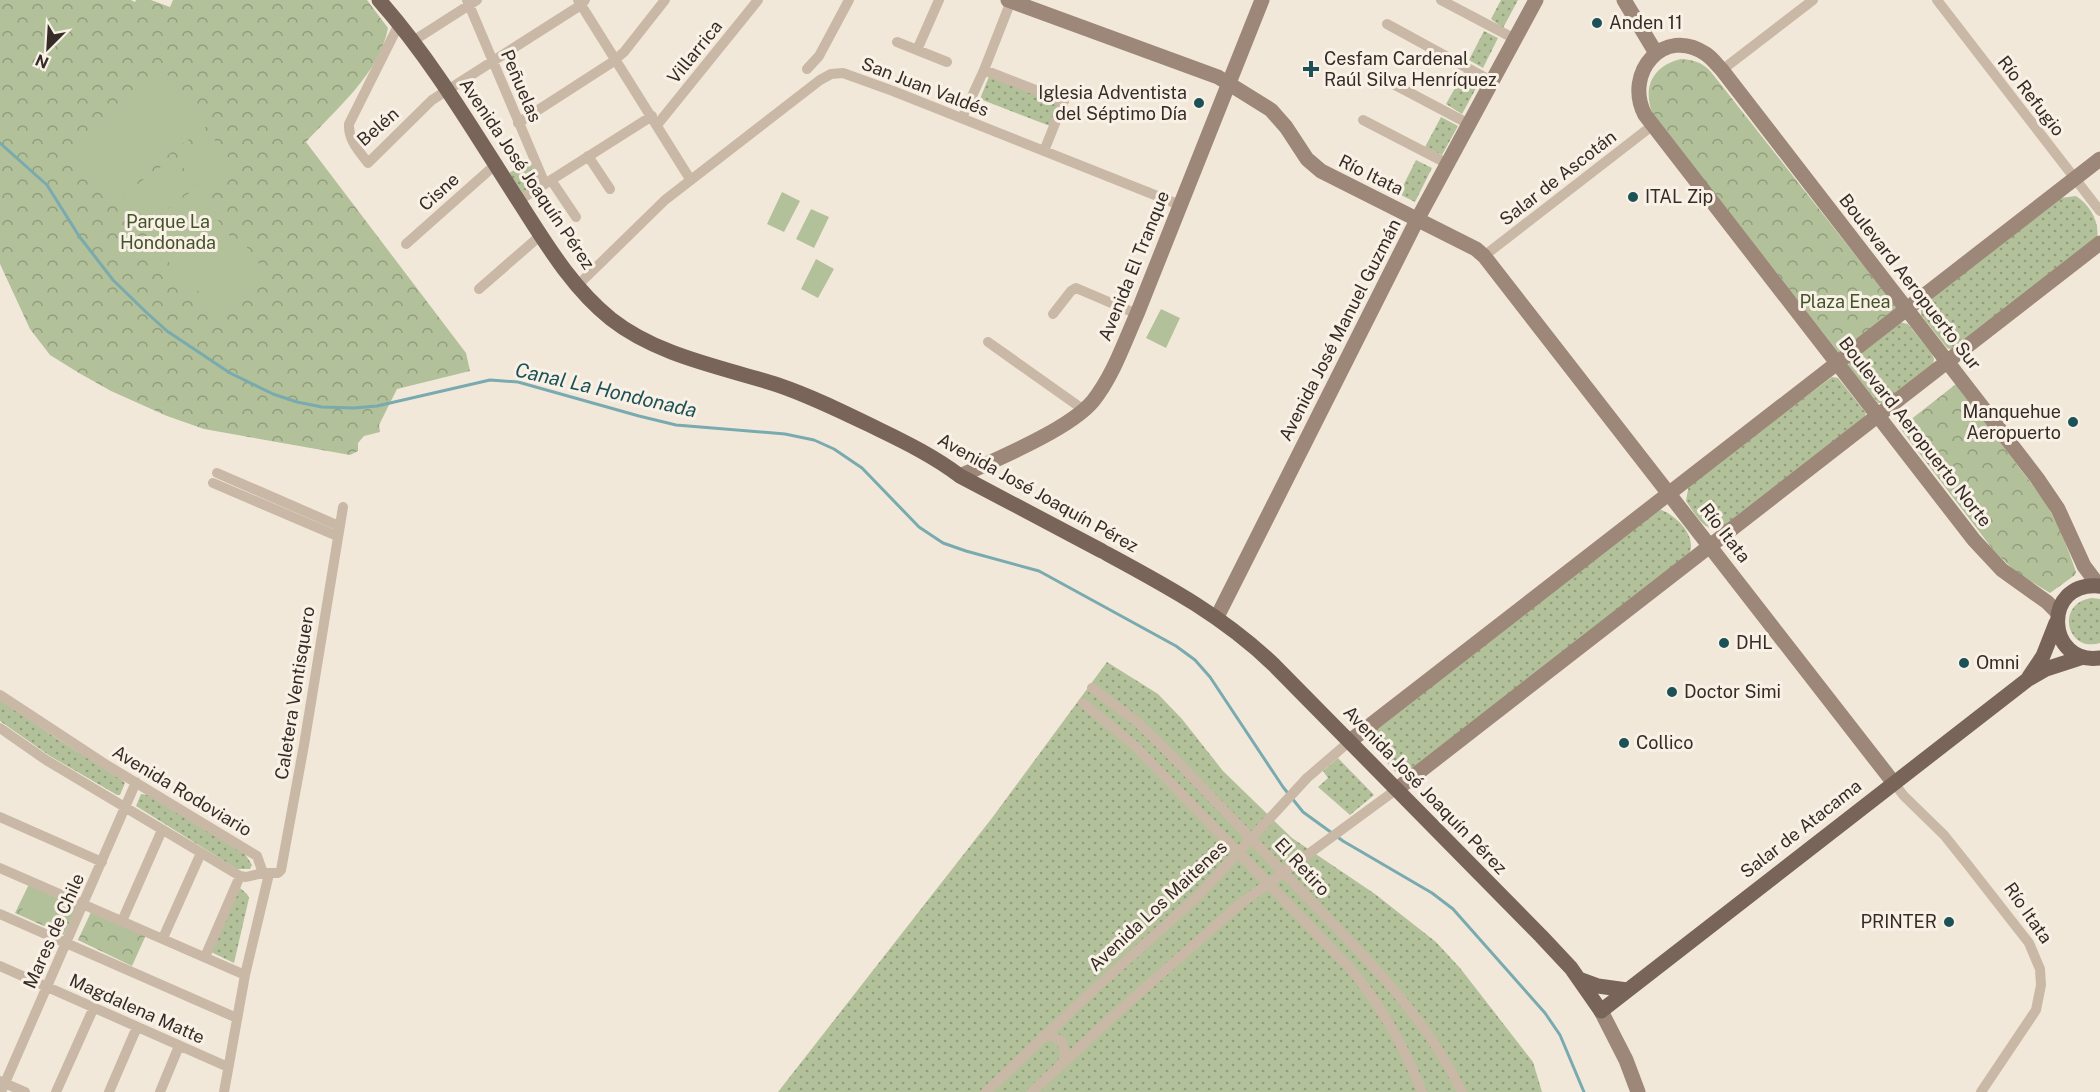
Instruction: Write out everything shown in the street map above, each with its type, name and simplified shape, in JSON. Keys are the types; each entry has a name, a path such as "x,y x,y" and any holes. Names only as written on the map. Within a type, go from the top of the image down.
{"main road":[{"name":"Avenida José Joaquín Pérez","path":"379,0 413,41 447,90 518,201 577,286 611,319 656,346 818,400 930,455 960,476 1180,593 1217,616 1262,652 1552,947 1579,979 1601,1011"},
{"name":"Salar de Atacama","path":"2027,680 2043,656 2063,602 2072,592 2085,587 2100,586"},
{"path":"2057,618 2059,635 2066,645 2091,658 2100,670"},
{"name":"Salar de Atacama","path":"1601,1011 2027,680 2046,669 2091,658"},
{"path":"1579,979 1598,986 1627,990"}],"street":[{"path":"518,123 615,60 665,0"},
{"name":"Villarrica","path":"518,201 588,156 654,120 758,0"},
{"path":"807,69 819,56 849,0"},
{"path":"917,50 939,0"},
{"name":"Avenida El Tranque","path":"960,476 1045,434 1084,410 1096,397 1137,314 1262,0"},
{"name":"Avenida José Manuel Guzmán","path":"1217,616 1418,220 1536,0"},
{"path":"1624,0 1656,53"},
{"path":"1722,70 1813,0"},
{"name":"Río Refugio","path":"1937,0 2100,211"},
{"path":"962,118 984,70 1009,1"},
{"name":"Río Itata","path":"1009,1 1030,4 1193,67 1229,84 1271,110 1314,166 1329,177 1476,249 1484,256 1904,796 1944,835 2028,943 2040,969 2041,985 2036,1010 1981,1092"},
{"path":"1446,1 1515,39"},
{"path":"413,41 471,2"},
{"name":"Peñuelas","path":"471,2 518,123 548,182 576,217"},
{"path":"447,90 493,63 582,2 615,60 690,179"},
{"name":"Belén","path":"399,24 349,124 348,133 352,141 369,163 432,100 447,90"},
{"path":"1386,24 1493,82"},
{"path":"897,42 947,62"},
{"name":"Boulevard Aeropuerto Sur","path":"1656,53 1679,46 1696,49 1705,53 1722,70 2047,492 2064,521 2084,566 2100,586"},
{"name":"Boulevard Aeropuerto Norte","path":"1656,53 1643,67 1637,87 1640,106 1653,125 1984,552 2008,575 2046,602 2057,618"},
{"path":"984,70 1064,101 1044,151"},
{"name":"San Juan Valdés","path":"577,286 652,212 690,179 776,111 831,74 848,74 1180,205"},
{"path":"1380,77 1469,124"},
{"path":"1363,120 1448,164"},
{"name":"Salar de Ascotán","path":"1484,256 1653,125"},
{"path":"588,156 610,189"},
{"path":"1350,741 2100,159"},
{"name":"Cisne","path":"406,244 495,165"},
{"path":"479,289 541,235"},
{"path":"1032,1092 1217,924 1268,882 1310,855 1397,789 2100,243"},
{"path":"1053,314 1076,288 1137,314"},
{"path":"988,342 1084,410"},
{"path":"220,481 338,531"},
{"name":"Caletera Ventisquero","path":"224,1092 266,874 278,873 281,870 343,507"},
{"name":"El Retiro","path":"1092,688 1148,732 1382,975 1410,1009 1446,1061 1461,1092"},
{"name":"Avenida Rodoviario","path":"0,695 63,737 257,856 266,874"},
{"path":"1099,715 1101,707 1112,702"},
{"name":"El Retiro","path":"1083,703 1134,745 1349,967 1375,1000 1404,1048 1422,1092"},
{"path":"0,728 38,755 240,876 266,874"},
{"name":"Avenida Los Maitenes","path":"986,1092 1043,1036 1198,896 1307,778 1350,741"},
{"name":"Mares de Chile","path":"2,1085 67,943 136,782"},
{"path":"0,818 102,862"},
{"path":"122,921 162,830"},
{"path":"164,938 201,853"},
{"path":"0,868 245,975"},
{"path":"205,957 240,876"},
{"path":"0,914 237,1018"},
{"name":"Magdalena Matte","path":"0,966 228,1067"},
{"path":"56,1092 94,1007"},
{"name":"Avenida José Joaquín Pérez","path":"1601,1011 1638,1092"},
{"path":"109,1092 137,1027"},
{"path":"1043,1036 1052,1036 1062,1042 1065,1053 1063,1063"},
{"path":"160,1092 179,1046"},
{"path":"2,1085 25,1092"}],"green space":[{"name":"Parque La Hondonada","path":"0,0 131,0 135,2 136,0 151,0 170,7 173,0 367,0 388,28 383,45 376,61 355,90 306,142 466,353 470,371 397,389 379,425 380,432 364,436 358,443 358,451 350,455 204,429 167,416 111,391 50,355 30,329 0,264"},
{"path":"1501,0 1518,0 1503,28 1491,19"},
{"path":"1484,31 1498,38 1483,68 1469,60"},
{"name":"Plaza Enea","path":"1681,59 1698,62 1711,72 1897,308 1839,353 1653,115 1649,96 1652,80 1663,67"},
{"path":"1464,72 1480,81 1462,114 1446,104"},
{"path":"990,74 1060,102 1050,126 980,99"},
{"path":"168,75 207,126 106,201 68,150"},
{"path":"1441,117 1458,126 1442,155 1425,147"},
{"path":"210,134 223,151 190,176 177,159"},
{"path":"225,153 238,170 206,195 193,178"},
{"path":"173,158 194,187 142,225 120,197"},
{"path":"532,160 541,182 523,194 509,173"},
{"path":"1416,160 1432,168 1415,202 1399,194"},
{"path":"196,188 217,217 164,255 143,227"},
{"path":"782,192 800,201 784,232 767,224"},
{"path":"2076,196 2093,214 2097,226 2097,239 1953,350 1947,348 1921,315 1921,305 2060,198"},
{"path":"811,209 829,217 814,248 796,239"},
{"path":"217,219 238,247 186,286 165,257"},
{"path":"246,246 267,275 215,313 193,284"},
{"path":"816,259 834,269 818,298 801,289"},
{"path":"1161,309 1180,318 1166,348 1146,338"},
{"path":"1899,322 1908,324 1932,354 1933,365 1884,403 1878,403 1848,366 1849,361"},
{"path":"1832,377 1838,378 1866,413 1864,420 1724,528 1711,529 1697,518 1686,501 1689,484"},
{"path":"1956,384 2043,499 2062,534 2076,572 2050,593 2017,573 1994,551 1900,428"},
{"path":"1659,509 1672,516 1688,533 1691,547 1689,554 1408,772 1397,773 1371,746 1373,733 1379,725"},
{"path":"2092,598 2100,599 2100,643 2088,644 2079,641 2073,634 2069,626 2069,617 2080,602"},
{"path":"1107,662 1158,694 1182,719 1223,771 1292,838 1375,894 1436,942 1460,968 1533,1062 1542,1092 778,1092 992,818"},
{"path":"0,699 122,780 125,783 120,795 50,756 0,721"},
{"path":"1338,758 1374,795 1350,815 1318,787 1328,778 1323,771"},
{"path":"141,794 149,795 245,854 252,865 250,869 237,869 136,806"},
{"path":"30,882 78,904 64,935 15,913"},
{"path":"240,888 249,898 234,963 211,952"},
{"path":"31,889 64,904 54,927 21,912"},
{"path":"92,910 146,935 132,966 78,940"}],"waterway":[{"name":"Canal La Hondonada","path":"0,143 47,185 79,236 113,280 147,313 167,331 230,373 273,394 322,407 354,408 377,406 490,380 518,382 676,425 785,434 814,440 834,449 862,468 919,527 943,543 1039,571 1176,646 1195,660 1210,677 1283,787 1303,812 1343,841 1432,893 1453,909 1545,1013 1560,1035 1584,1092"}],"place":[{"name":"Anden 11","path":"1597,23"},
{"name":"Cesfam Cardenal Raúl Silva Henríquez","path":"1311,69"},
{"name":"Iglesia Adventista del Séptimo Día","path":"1199,103"},
{"name":"ITAL Zip","path":"1633,197"},
{"name":"Manquehue Aeropuerto","path":"2073,422"},
{"name":"DHL","path":"1724,643"},
{"name":"Omni","path":"1964,663"},
{"name":"Doctor Simi","path":"1672,692"},
{"name":"Collico","path":"1624,743"},
{"name":"PRINTER","path":"1949,922"}]}
